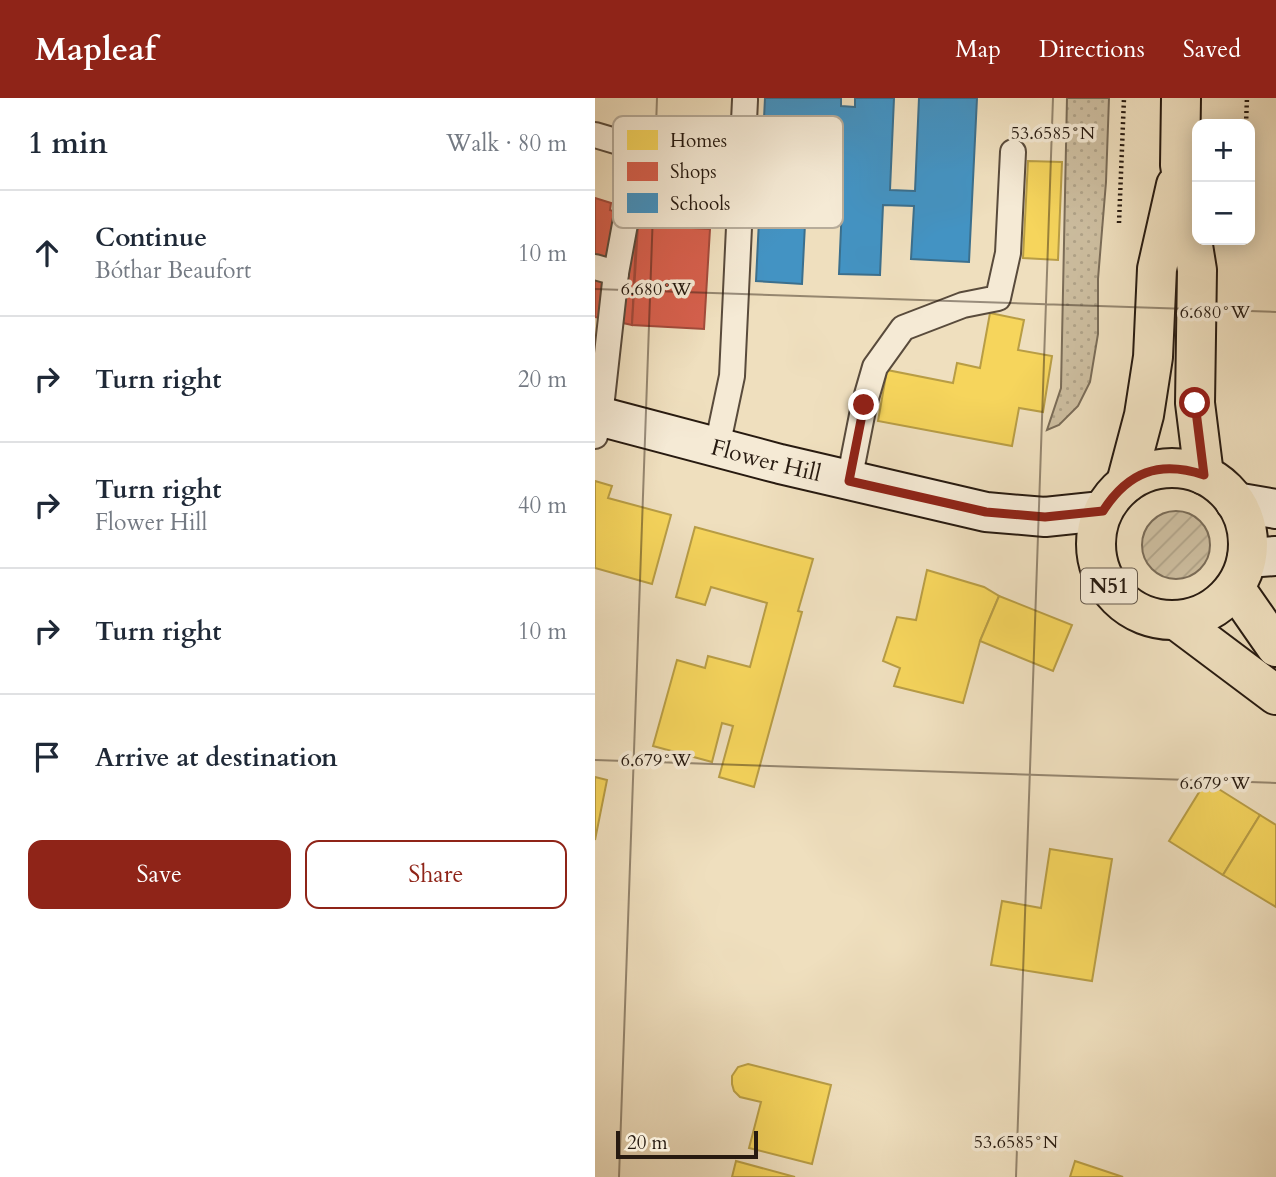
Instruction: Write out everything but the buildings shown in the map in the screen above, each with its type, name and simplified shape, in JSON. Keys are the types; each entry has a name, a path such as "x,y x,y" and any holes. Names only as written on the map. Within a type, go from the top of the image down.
{"main road":[{"name":"N51","path":"1181,98 1180,165 1196,270 1195,403 1204,475"},
{"name":"N51","path":"1180,165 1157,269 1153,357 1144,415 1114,497 1097,528 1097,563 1104,580 1120,600 1142,615 1176,620 1197,616 1217,606 1252,567"},
{"name":"Flower Hill","path":"597,423 717,447 986,512 1045,517 1114,497"},
{"path":"1114,497 1143,473 1163,468 1184,468 1204,475 1227,491 1243,518 1252,567 1276,648"},
{"path":"1235,502 1276,509"},
{"name":"N51","path":"1176,620 1276,695"}],"lane":[{"path":"744,116 745,100"},
{"path":"595,135 613,140"},
{"path":"849,481 864,405 875,367 903,328 963,305 998,298 1008,253 1013,152"},
{"path":"597,423 605,270 617,228"},
{"path":"717,447 732,376 739,228"}],"path":[{"path":"1119,224 1124,98"},
{"path":"1246,119 1247,98"}],"shaded area":[{"path":"1067,98 1109,98 1106,182 1098,279 1098,334 1090,382 1078,406 1059,425 1047,430 1061,388"},
{"path":"1169,511 1183,511 1195,516 1205,526 1210,545 1205,564 1195,574 1183,579 1169,579 1157,574 1147,564 1142,552 1142,538 1147,526 1157,516"}],"route":[{"path":"864,405 849,481 986,512 1045,517 1103,511 1112,496 1143,473 1163,468 1184,468 1204,475 1195,403"}]}
